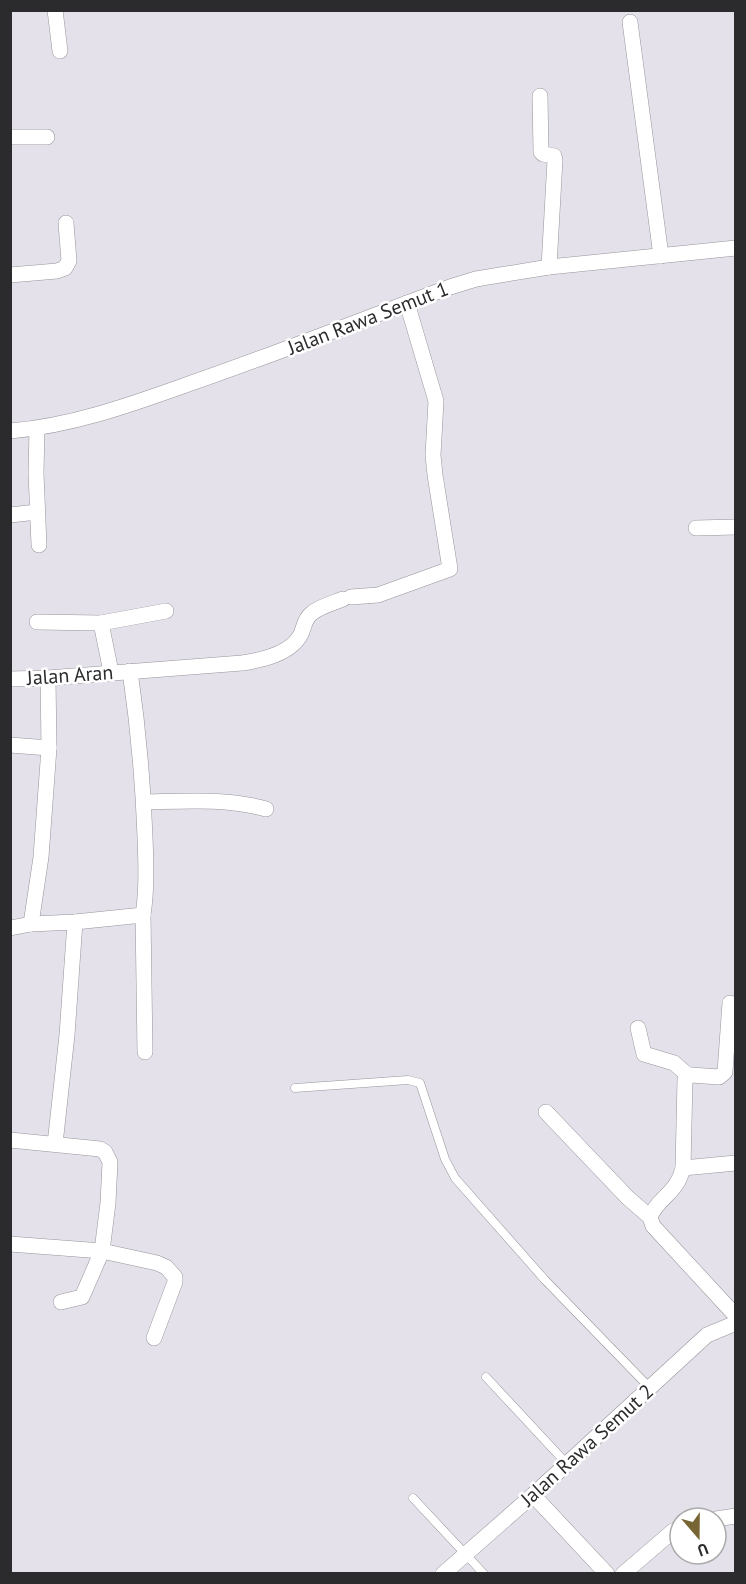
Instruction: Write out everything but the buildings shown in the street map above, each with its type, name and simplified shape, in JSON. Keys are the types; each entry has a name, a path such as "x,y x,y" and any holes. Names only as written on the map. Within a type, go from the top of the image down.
{"street":[{"path":"55,10 60,51"},
{"path":"630,22 661,256"},
{"path":"540,96 541,152 554,156 555,165 549,267"},
{"path":"10,137 47,137"},
{"path":"10,275 57,271 65,268 69,261 66,223"},
{"name":"Jalan Rawa Semut 1","path":"10,431 37,429 152,397 476,279 549,267 735,248"},
{"name":"Jalan Aran","path":"10,679 242,663 268,657 291,646 296,641 307,618 312,613 347,598 378,595 450,569 433,455 436,401 434,387 407,303"},
{"path":"37,429 39,545"},
{"path":"10,515 37,512"},
{"path":"696,528 735,527"},
{"path":"37,622 101,623 165,611"},
{"path":"101,623 111,672"},
{"path":"130,671 145,802 147,874 143,915 145,1052"},
{"path":"31,924 41,857 49,748 48,678"},
{"path":"10,745 49,748"},
{"path":"145,802 219,800 266,809"},
{"path":"10,927 143,915"},
{"path":"55,1144 67,1035 75,922"},
{"path":"638,1028 644,1054 674,1063 689,1076 719,1077 725,1072 730,1003"},
{"path":"650,1216 674,1189 683,1168 685,1082 689,1076"},
{"path":"546,1112 628,1198 650,1216 653,1226 735,1316"},
{"path":"10,1140 100,1149 108,1157 111,1168 102,1251 82,1297 61,1302"},
{"path":"683,1168 735,1163"},
{"path":"10,1244 102,1251 158,1263 166,1267 172,1272 175,1282 154,1338"},
{"name":"Jalan Rawa Semut 2","path":"443,1574 533,1495 707,1335 735,1323"},
{"path":"533,1495 607,1574"},
{"path":"623,1574 668,1535"}],"lane":[{"path":"295,1088 408,1080 420,1083 445,1159 455,1178 545,1280 650,1388"},
{"path":"486,1377 567,1464"},
{"path":"413,1498 484,1574"}]}
